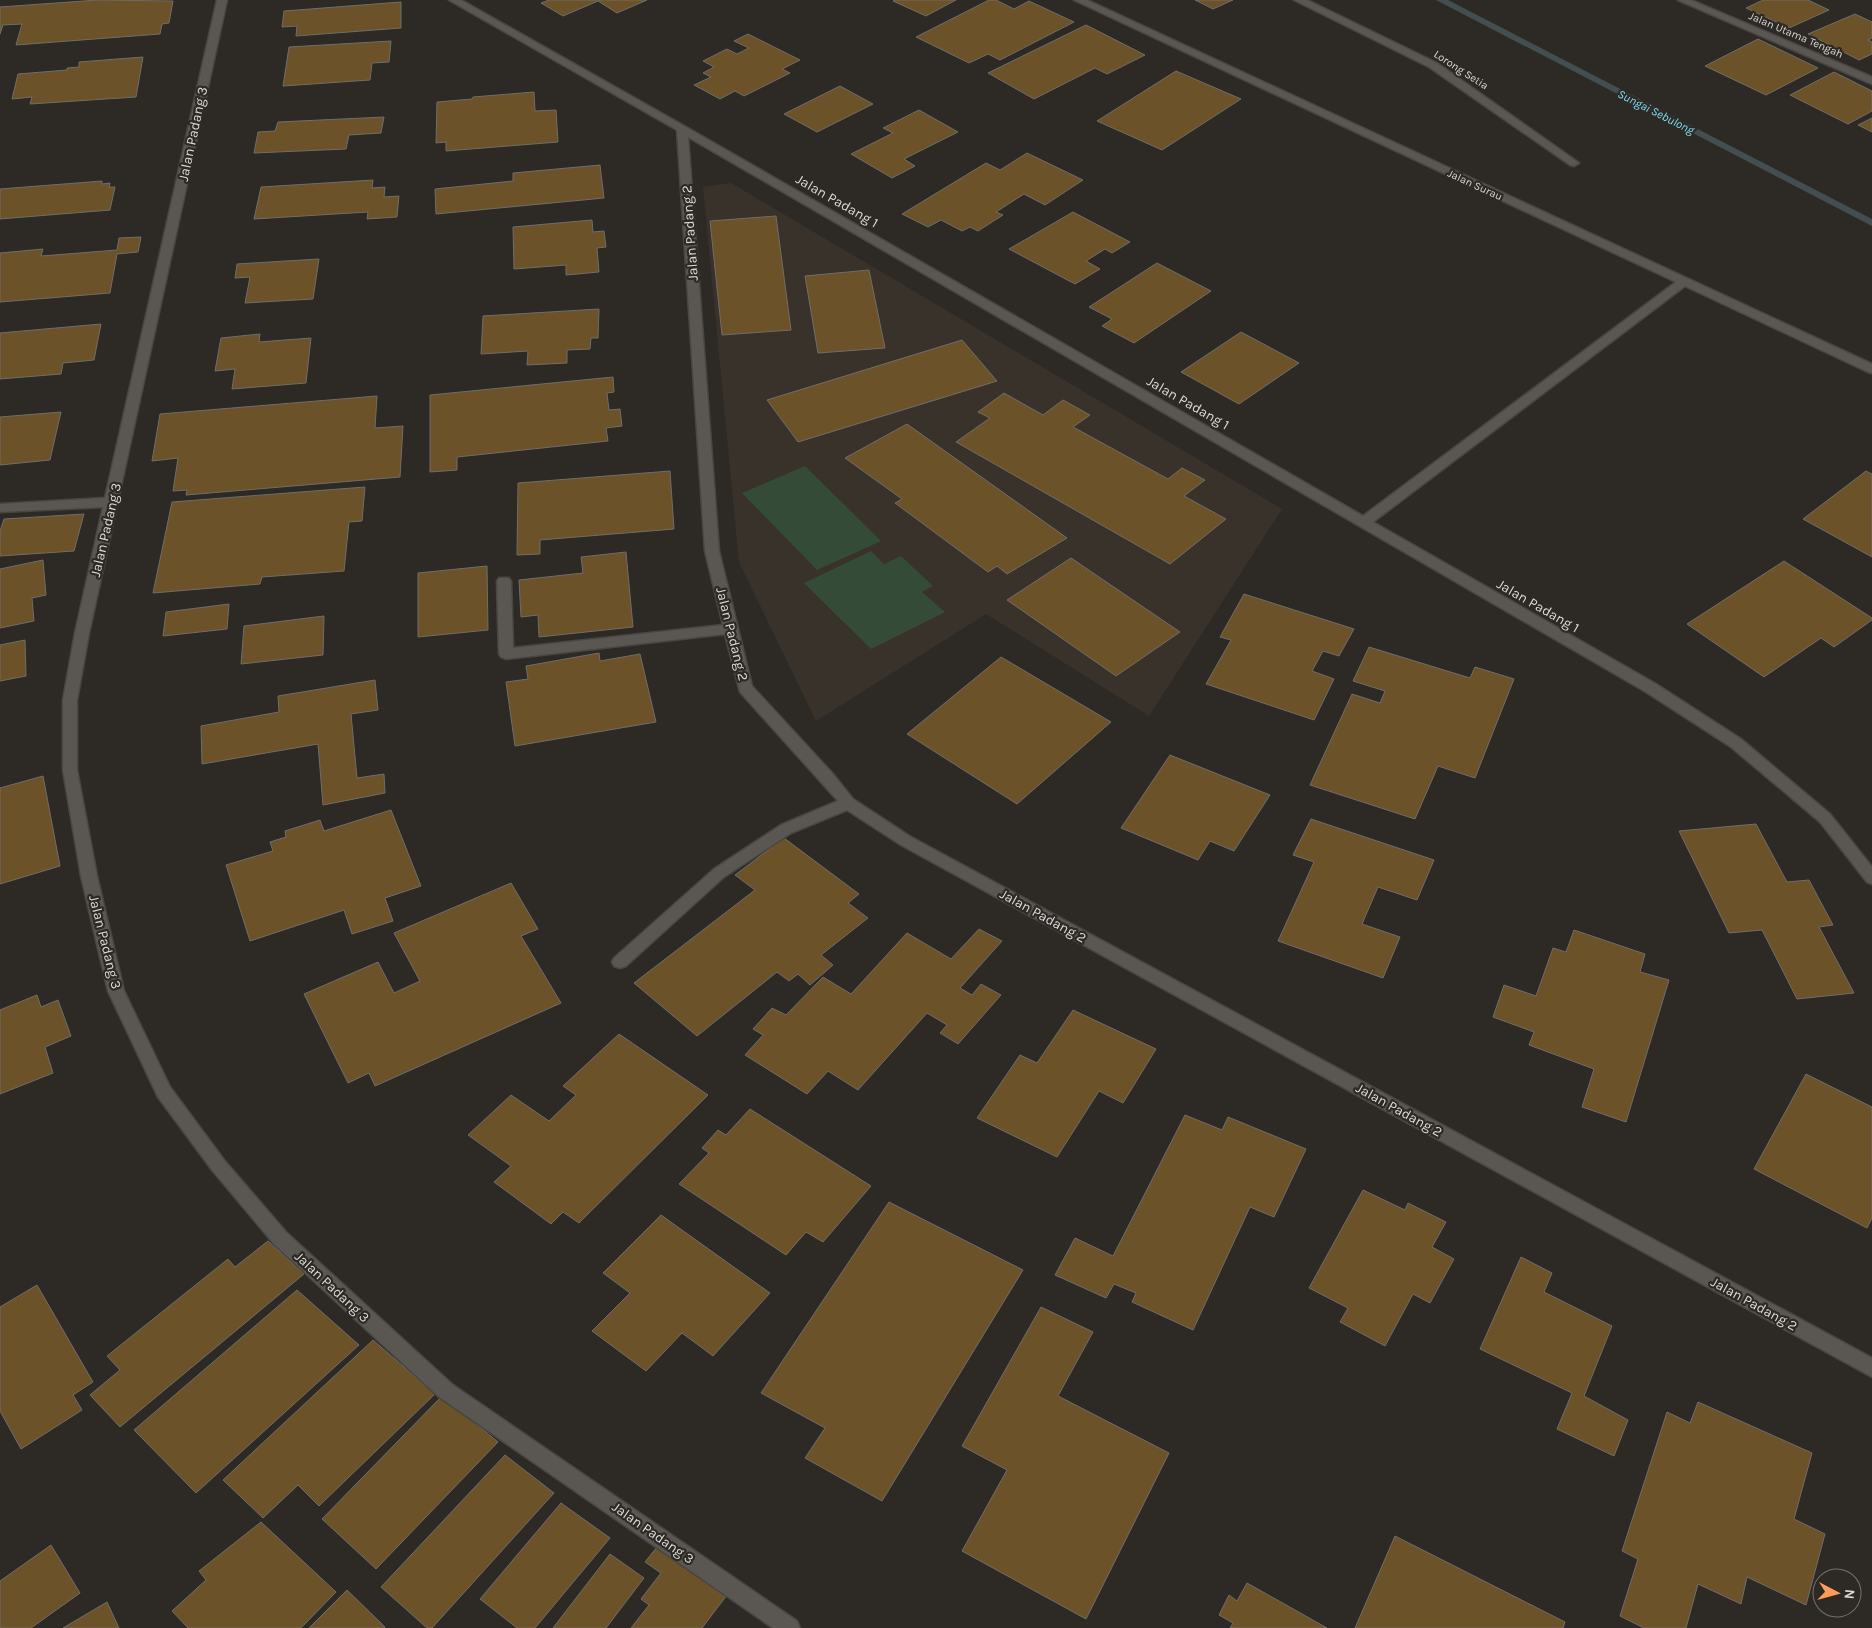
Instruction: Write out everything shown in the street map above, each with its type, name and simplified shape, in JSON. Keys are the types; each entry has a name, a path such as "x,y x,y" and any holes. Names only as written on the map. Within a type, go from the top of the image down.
{"street":[{"name":"Jalan Padang 3","path":"222,0 82,633 70,700 70,770 88,876 116,991 164,1092 218,1165 280,1238 446,1391 790,1628"},
{"name":"Jalan Padang 1","path":"454,0 682,129 1651,688 1736,743 1825,818 1872,878"},
{"name":"Jalan Surau","path":"1079,0 1872,369"},
{"name":"Lorong Setia","path":"1298,0 1433,65 1574,163"},
{"name":"Jalan Utama Tengah","path":"1684,0 1872,81"},
{"name":"Jalan Padang 2","path":"682,129 712,551 730,629 745,688 828,778 848,803 906,841 1872,1368"},
{"path":"1364,522 1683,282"},
{"path":"0,508 112,502"},
{"path":"504,581 506,654 730,629"},
{"path":"620,962 719,872 786,829 848,803"}],"shaded area":[{"path":"731,183 1282,509 1149,716 986,614 816,721 739,562 703,187"}],"green space":[{"path":"805,466 881,541 817,570 742,493"},
{"path":"871,551 884,564 901,556 933,586 922,592 945,612 871,649 804,583"}],"building":[{"path":"98,0 173,1 169,23 162,24 160,34 16,45 22,24 3,25 0,34 0,7"},
{"path":"549,0 647,0 617,13 598,1 563,16 541,3"},
{"path":"956,0 926,16 893,1"},
{"path":"989,0 996,0 1014,9 1029,1 1074,22 1000,60 988,54 969,63 916,37"},
{"path":"1195,0 1233,0 1213,9"},
{"path":"1763,0 1808,0 1829,10 1789,28 1746,8"},
{"path":"401,2 401,28 296,36 297,26 282,27 284,11"},
{"path":"1855,14 1872,22 1872,38 1868,40 1872,42 1872,54 1859,60 1808,34"},
{"path":"1086,25 1145,55 1107,74 1095,68 1034,99 988,73"},
{"path":"748,34 800,60 782,69 790,73 744,96 735,91 720,99 694,85 711,77 703,73 714,67 703,61 727,49 737,54 749,48 734,41"},
{"path":"1758,39 1818,68 1766,95 1705,66"},
{"path":"391,41 389,62 372,63 370,80 283,86 289,47"},
{"path":"143,57 136,97 30,104 32,97 12,99 18,74 67,70 67,68 79,67 79,62"},
{"path":"1176,71 1241,99 1162,150 1097,121"},
{"path":"1834,72 1872,91 1872,111 1848,124 1790,95"},
{"path":"840,86 873,104 817,132 784,114"},
{"path":"534,92 535,111 556,110 558,142 446,151 446,142 436,143 437,102"},
{"path":"919,110 958,132 904,159 915,166 892,178 851,154 893,133 883,128"},
{"path":"384,117 381,133 349,135 346,149 254,153 258,132 275,131 278,122"},
{"path":"1872,118 1872,132 1858,125"},
{"path":"1027,153 1083,180 1045,205 1024,194 996,212 1003,215 978,231 970,227 962,231 941,220 928,227 902,214 986,163 1000,170"},
{"path":"600,165 604,198 436,214 435,189 513,181 513,173"},
{"path":"373,180 372,188 385,187 384,197 399,196 397,217 367,219 368,212 254,219 261,187"},
{"path":"102,181 102,184 110,183 109,187 115,187 110,210 0,219 0,189"},
{"path":"1073,212 1130,242 1112,253 1105,249 1086,261 1100,269 1075,284 1009,249"},
{"path":"776,216 791,330 722,335 710,221"},
{"path":"592,220 593,232 604,231 606,247 597,248 599,272 566,275 566,265 514,269 513,227"},
{"path":"141,237 138,252 117,254 110,293 0,302 0,253 43,249 41,256 117,250 119,238"},
{"path":"319,259 313,299 245,303 250,277 235,278 237,264"},
{"path":"1157,263 1211,291 1134,343 1102,326 1112,319 1089,307"},
{"path":"869,270 885,348 818,353 805,276"},
{"path":"599,309 598,338 591,338 590,349 567,350 567,363 527,365 528,351 481,354 483,316"},
{"path":"101,324 94,360 63,363 61,374 0,379 0,333"},
{"path":"1241,332 1299,363 1239,404 1181,372"},
{"path":"260,334 259,342 311,338 306,383 232,389 235,369 215,371 221,338"},
{"path":"962,340 997,381 798,442 767,400"},
{"path":"613,377 614,392 607,393 609,410 620,409 622,426 606,428 608,441 457,457 457,470 430,472 430,395"},
{"path":"1004,393 1043,415 1063,400 1090,415 1073,427 1168,479 1182,468 1205,480 1184,496 1226,519 1170,564 956,442 990,418 978,412"},
{"path":"377,396 375,428 403,426 400,477 186,495 187,490 173,491 178,458 152,461 160,414"},
{"path":"61,412 50,460 0,465 0,417"},
{"path":"907,424 1067,538 1007,574 997,566 988,572 895,503 902,499 845,458"},
{"path":"670,471 674,529 540,540 540,554 517,555 518,483"},
{"path":"1866,471 1872,474 1872,557 1803,519"},
{"path":"365,487 362,521 349,522 344,571 262,577 260,584 153,593 172,502"},
{"path":"84,514 74,551 0,556 0,531 4,519"},
{"path":"626,552 633,627 539,637 538,615 521,617 519,580 583,573 581,557"},
{"path":"1071,558 1180,632 1116,676 1007,600"},
{"path":"43,560 46,595 32,598 34,621 0,628 0,569"},
{"path":"1784,561 1872,618 1872,620 1834,647 1821,638 1764,677 1687,624"},
{"path":"487,566 488,630 418,637 418,573"},
{"path":"1244,594 1354,629 1339,656 1323,651 1312,671 1334,679 1314,720 1206,684 1231,640 1220,637"},
{"path":"229,604 227,629 163,636 166,612"},
{"path":"324,616 323,655 241,664 244,626"},
{"path":"25,640 26,676 0,681 0,645"},
{"path":"1369,647 1470,678 1475,667 1514,679 1475,778 1438,766 1415,819 1310,785 1352,694 1380,703 1385,691 1353,681"},
{"path":"599,653 600,661 640,654 656,722 515,746 506,682 528,679 526,666"},
{"path":"1001,657 1111,722 1017,804 907,734"},
{"path":"375,680 378,710 351,714 357,778 384,774 385,793 323,805 318,744 202,764 201,726 279,712 278,696"},
{"path":"1170,755 1270,795 1234,851 1210,841 1198,860 1121,828"},
{"path":"43,776 60,866 0,884 0,788"},
{"path":"391,810 421,886 385,898 393,921 352,934 344,910 250,941 226,865 273,851 270,842 286,837 285,831 320,820 324,831"},
{"path":"1311,819 1434,860 1417,900 1378,887 1362,924 1400,937 1383,978 1278,941 1314,862 1293,855"},
{"path":"1756,824 1787,882 1809,880 1833,925 1819,927 1854,993 1797,999 1762,930 1729,933 1679,831"},
{"path":"784,838 859,894 848,903 868,918 821,955 833,965 810,985 798,974 789,981 777,972 697,1036 634,983 755,890 735,875"},
{"path":"511,883 538,929 521,936 561,1003 375,1086 369,1073 348,1083 304,994 378,962 394,993 420,981 394,933"},
{"path":"979,929 1002,941 960,988 972,995 981,984 1001,995 958,1044 940,1033 947,1025 927,1013 858,1090 828,1071 807,1094 745,1055 763,1035 753,1029 772,1008 786,1015 823,977 851,994 907,933 951,959"},
{"path":"1574,930 1645,954 1640,972 1669,980 1626,1122 1582,1107 1594,1069 1529,1045 1534,1032 1493,1017 1504,985 1536,996 1553,948 1566,952"},
{"path":"37,995 41,1007 58,1000 71,1036 45,1047 53,1073 0,1094 0,1010"},
{"path":"1073,1010 1156,1049 1123,1103 1099,1091 1057,1157 977,1118 1020,1055 1037,1063"},
{"path":"619,1034 708,1095 579,1223 563,1212 551,1224 494,1182 511,1166 468,1135 511,1095 549,1121 576,1095 563,1086"},
{"path":"1806,1074 1872,1107 1872,1218 1867,1228 1754,1169"},
{"path":"750,1109 871,1186 823,1242 806,1232 786,1255 679,1184 709,1153 702,1148 718,1130 726,1135"},
{"path":"1185,1115 1222,1130 1228,1117 1306,1149 1274,1217 1250,1207 1193,1330 1132,1302 1136,1293 1114,1284 1106,1298 1055,1275 1075,1238 1113,1256"},
{"path":"1363,1190 1405,1210 1408,1203 1446,1222 1432,1247 1454,1259 1430,1303 1413,1294 1385,1346 1340,1322 1348,1308 1309,1288"},
{"path":"889,1202 1023,1270 882,1501 805,1458 825,1428 761,1393"},
{"path":"661,1215 770,1293 713,1356 682,1333 646,1371 592,1331 630,1293 603,1273"},
{"path":"268,1241 304,1274 120,1427 90,1395 120,1370 107,1356 228,1259 235,1267"},
{"path":"1521,1257 1552,1273 1544,1292 1612,1326 1584,1396 1628,1420 1614,1456 1557,1429 1572,1393 1480,1349"},
{"path":"37,1285 93,1382 73,1395 82,1410 21,1449 0,1411 0,1307"},
{"path":"297,1290 359,1345 196,1493 134,1430"},
{"path":"1041,1307 1093,1332 1058,1396 1169,1453 1086,1619 962,1551 1007,1470 962,1446"},
{"path":"373,1340 435,1394 319,1506 298,1485 263,1518 223,1480"},
{"path":"442,1396 498,1442 376,1569 322,1519"},
{"path":"1698,1402 1812,1453 1794,1519 1825,1534 1816,1568 1812,1568 1812,1583 1806,1605 1747,1577 1741,1604 1698,1584 1686,1628 1644,1628 1620,1616 1638,1559 1622,1551 1667,1412 1690,1423"},
{"path":"505,1455 554,1493 432,1628 427,1628 381,1587"},
{"path":"561,1503 610,1538 535,1628 517,1628 480,1599"},
{"path":"261,1522 336,1592 301,1628 188,1628 172,1611 206,1580 199,1571"},
{"path":"1395,1536 1565,1622 1563,1628 1355,1628"},
{"path":"51,1545 80,1593 31,1628 0,1628 0,1581"},
{"path":"657,1547 727,1595 702,1628 631,1628 649,1605 641,1599 661,1573 645,1562"},
{"path":"610,1554 644,1578 606,1628 553,1628"},
{"path":"1247,1583 1327,1628 1230,1628 1233,1623 1219,1615 1229,1595 1237,1601"},
{"path":"347,1590 385,1627 309,1628"},
{"path":"107,1602 119,1628 63,1628"}],"waterway":[{"name":"Sungai Sebulong","path":"1441,0 1872,223"}]}
